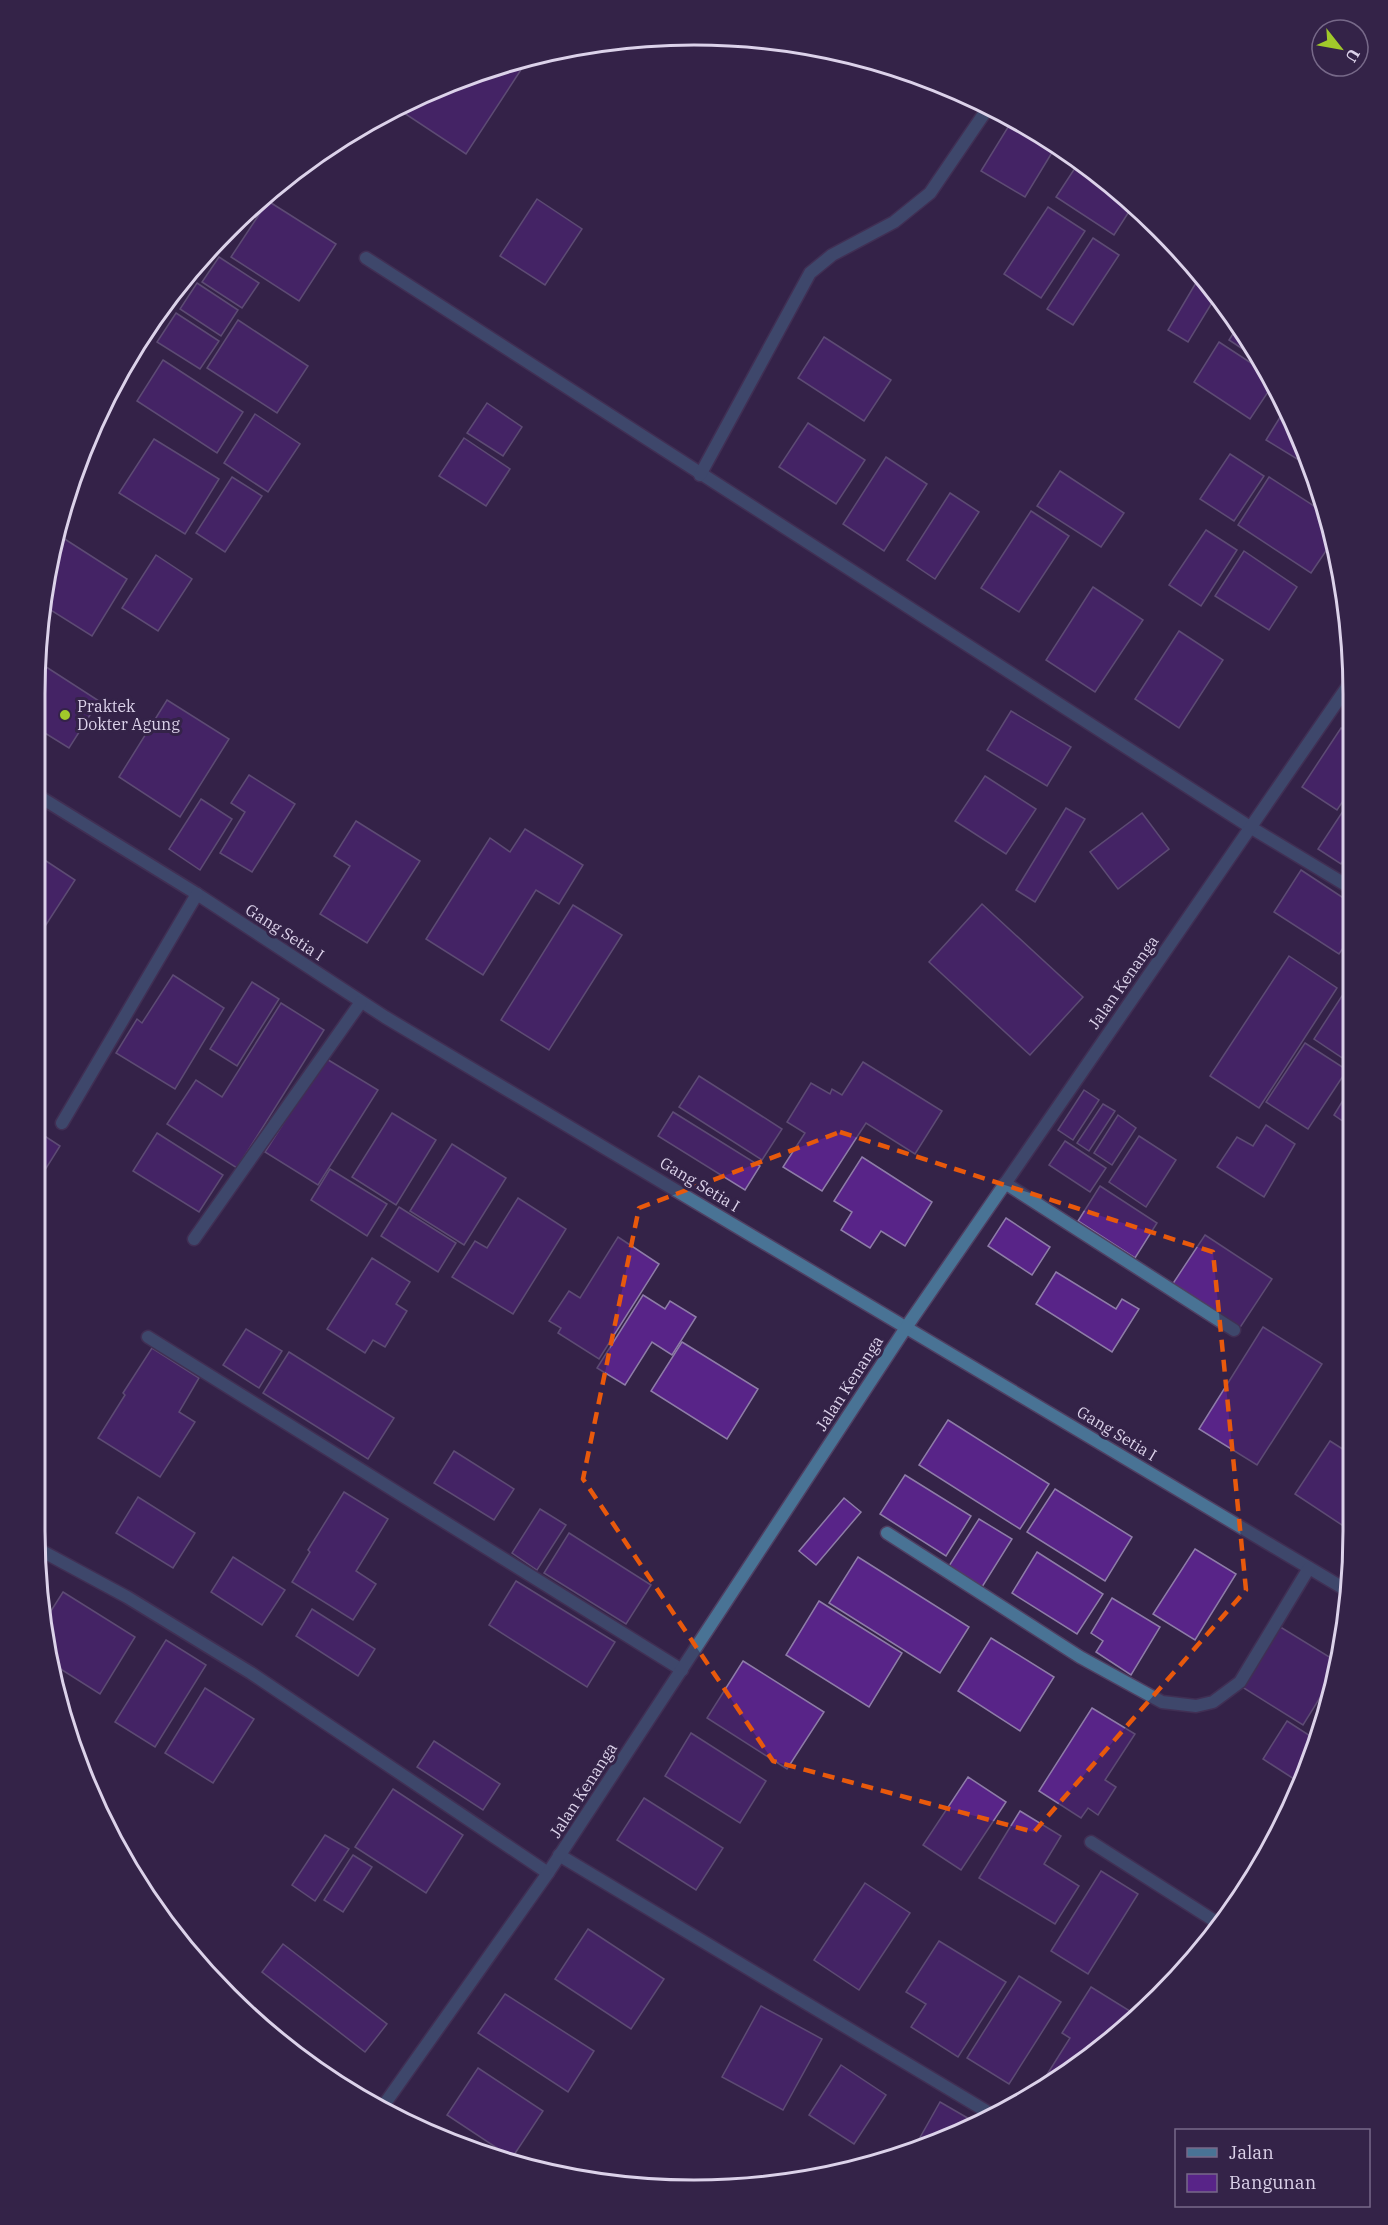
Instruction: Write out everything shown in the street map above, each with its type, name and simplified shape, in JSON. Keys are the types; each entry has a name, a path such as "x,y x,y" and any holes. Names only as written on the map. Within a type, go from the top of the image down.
{"street":[{"path":"700,475 810,273 832,255 894,222 930,193 984,114"},
{"path":"366,258 1250,827 1343,883"},
{"name":"Jalan Kenanga","path":"386,2102 548,1873 907,1326 1343,693"},
{"name":"Gang Setia I","path":"45,799 197,894 361,1002 1340,1587"},
{"path":"62,1123 197,894"},
{"path":"194,1239 361,1002"},
{"path":"1005,1183 1234,1330"},
{"path":"148,1337 682,1670"},
{"path":"887,1533 1080,1657 1162,1702 1196,1706 1213,1702 1240,1682 1309,1568"},
{"path":"46,1553 127,1597 251,1673 548,1873"},
{"path":"1091,1842 1213,1920"},
{"path":"559,1855 985,2111"}],"highlighted area":[{"path":"840,1132 1213,1252 1246,1590 1034,1832 773,1761 583,1479 639,1208"}],"building":[{"path":"522,68 466,154 405,113 485,79"},
{"path":"1008,126 1052,152 1025,197 981,171"},
{"path":"1075,168 1129,212 1114,235 1056,197"},
{"path":"537,199 582,229 545,285 500,256"},
{"path":"270,202 336,244 299,301 231,257 263,209"},
{"path":"1048,207 1085,231 1041,298 1004,274"},
{"path":"1093,238 1119,255 1073,325 1047,309"},
{"path":"219,257 259,283 242,308 202,282"},
{"path":"197,283 238,310 221,336 180,309"},
{"path":"1196,283 1212,303 1188,342 1168,330"},
{"path":"176,313 219,341 200,369 157,342"},
{"path":"238,320 308,366 277,413 207,368"},
{"path":"1234,333 1244,350 1229,340"},
{"path":"824,337 891,380 864,421 798,378"},
{"path":"1219,342 1252,364 1268,392 1250,419 1194,382"},
{"path":"163,360 243,412 217,453 137,401"},
{"path":"487,403 522,427 503,456 467,433"},
{"path":"255,414 300,444 268,492 224,463"},
{"path":"1280,417 1300,461 1266,440"},
{"path":"808,423 865,460 836,504 779,467"},
{"path":"464,438 510,469 486,506 439,476"},
{"path":"154,439 219,479 185,534 119,493"},
{"path":"1230,454 1264,476 1234,521 1200,499"},
{"path":"886,457 927,484 884,551 843,524"},
{"path":"1060,471 1124,513 1101,547 1037,506"},
{"path":"232,477 262,496 225,552 196,533"},
{"path":"1269,477 1315,507 1327,550 1311,573 1238,525"},
{"path":"950,493 979,512 935,579 907,560"},
{"path":"1031,511 1069,536 1019,612 981,588"},
{"path":"1206,530 1237,550 1201,606 1169,585"},
{"path":"64,539 127,579 92,636 51,610"},
{"path":"1244,551 1297,587 1269,630 1215,596"},
{"path":"156,555 192,579 158,631 122,608"},
{"path":"1093,587 1143,620 1095,692 1046,660"},
{"path":"1179,631 1223,660 1179,728 1135,699"},
{"name":"Praktek Dokter Agung","path":"46,667 99,701 69,748 45,733"},
{"path":"167,700 229,739 180,817 119,777"},
{"path":"1011,711 1071,747 1047,786 987,750"},
{"path":"1341,728 1343,729 1343,801 1337,810 1302,787"},
{"path":"249,775 295,804 252,872 220,853 245,812 231,803"},
{"path":"985,776 1036,809 1006,854 955,821"},
{"path":"201,799 232,819 200,870 169,849"},
{"path":"1066,808 1085,819 1035,902 1016,890"},
{"path":"1343,811 1343,861 1341,864 1318,849"},
{"path":"1142,813 1169,849 1118,889 1090,852"},
{"path":"356,821 420,861 367,943 320,914 350,866 334,856"},
{"path":"525,829 583,865 559,904 536,890 483,975 426,939 490,838 510,852"},
{"path":"45,860 75,880 45,926"},
{"path":"1301,870 1343,898 1343,948 1339,954 1274,912"},
{"path":"982,904 1083,997 1030,1055 929,962"},
{"path":"573,905 622,935 549,1050 501,1020"},
{"path":"1289,956 1337,988 1259,1108 1210,1076"},
{"path":"173,975 224,1008 175,1089 116,1053 137,1019 142,1023"},
{"path":"252,982 279,999 237,1066 210,1049"},
{"path":"1343,994 1343,1058 1314,1039"},
{"path":"281,1003 324,1030 237,1168 167,1124 196,1080 222,1097"},
{"path":"1305,1043 1343,1067 1343,1076 1308,1129 1266,1102"},
{"path":"325,1058 378,1090 318,1185 265,1152"},
{"path":"863,1062 942,1111 915,1154 866,1123 822,1191 783,1167 805,1133 787,1122 811,1083 830,1094 832,1089 842,1095"},
{"path":"699,1076 782,1129 762,1160 679,1107"},
{"path":"1084,1090 1099,1100 1073,1140 1058,1130"},
{"path":"1343,1100 1343,1121 1334,1115"},
{"path":"1103,1104 1115,1111 1089,1151 1077,1143"},
{"path":"673,1112 760,1166 745,1190 658,1136"},
{"path":"392,1113 436,1140 396,1205 352,1177"},
{"path":"1118,1115 1136,1128 1112,1165 1094,1153"},
{"path":"1266,1125 1295,1144 1264,1197 1217,1167 1237,1137 1253,1146"},
{"path":"157,1133 223,1175 199,1212 133,1171"},
{"path":"45,1136 60,1146 45,1170"},
{"path":"1139,1136 1176,1160 1146,1207 1109,1182"},
{"path":"1065,1141 1106,1168 1090,1192 1049,1165"},
{"path":"452,1144 506,1178 464,1245 410,1211"},
{"path":"862,1157 932,1202 905,1246 881,1231 870,1248 841,1230 852,1212 834,1201"},
{"path":"330,1169 387,1204 367,1236 311,1200"},
{"path":"1100,1186 1157,1223 1135,1258 1078,1221"},
{"path":"518,1198 566,1229 513,1314 452,1277 475,1241 487,1248"},
{"path":"399,1207 456,1243 438,1272 381,1236"},
{"path":"1006,1218 1050,1247 1032,1275 988,1246"},
{"path":"1205,1235 1272,1279 1239,1329 1172,1285"},
{"path":"618,1237 659,1264 599,1359 558,1333 561,1328 549,1321 569,1291 580,1298"},
{"path":"372,1258 410,1282 396,1304 407,1311 385,1347 373,1340 365,1353 327,1329"},
{"path":"1056,1272 1116,1309 1122,1299 1139,1309 1112,1352 1036,1304"},
{"path":"643,1295 665,1309 670,1301 696,1317 672,1355 652,1342 625,1385 597,1368"},
{"path":"1263,1327 1322,1364 1257,1465 1199,1429"},
{"path":"246,1329 282,1351 259,1388 223,1365"},
{"path":"682,1342 758,1389 727,1439 651,1391"},
{"path":"152,1348 199,1378 179,1412 195,1422 160,1477 98,1438"},
{"path":"289,1352 394,1418 368,1459 263,1393"},
{"path":"948,1420 1049,1484 1020,1529 919,1465"},
{"path":"1330,1441 1343,1449 1343,1526 1295,1494"},
{"path":"454,1451 514,1489 494,1520 434,1483"},
{"path":"905,1475 971,1516 946,1556 880,1514"},
{"path":"1055,1489 1132,1537 1105,1581 1027,1532"},
{"path":"344,1492 388,1519 356,1571 376,1584 353,1620 292,1582 310,1552 308,1550"},
{"path":"138,1497 195,1533 173,1568 116,1533"},
{"path":"844,1498 861,1512 816,1565 799,1551"},
{"path":"540,1509 566,1525 537,1570 512,1553"},
{"path":"979,1519 1012,1539 982,1587 949,1566"},
{"path":"569,1533 651,1585 626,1624 544,1573"},
{"path":"1195,1549 1236,1574 1195,1640 1153,1614"},
{"path":"1037,1552 1103,1594 1077,1634 1012,1593"},
{"path":"233,1557 285,1590 262,1625 211,1592"},
{"path":"858,1557 969,1627 940,1673 829,1603"},
{"path":"516,1581 615,1642 587,1687 489,1625"},
{"path":"63,1592 135,1637 100,1694 60,1668 50,1612"},
{"path":"1112,1598 1160,1627 1131,1675 1096,1652 1103,1641 1091,1633"},
{"path":"819,1601 902,1653 869,1707 786,1655"},
{"path":"312,1609 375,1649 358,1676 296,1636"},
{"path":"1277,1625 1331,1658 1322,1694 1303,1725 1239,1685"},
{"path":"991,1638 1054,1677 1020,1731 958,1691"},
{"path":"166,1640 206,1665 155,1747 115,1722"},
{"path":"743,1661 824,1712 787,1769 707,1718"},
{"path":"205,1688 254,1719 213,1783 165,1753"},
{"path":"1092,1708 1135,1734 1105,1780 1116,1787 1098,1815 1088,1808 1081,1818 1039,1791"},
{"path":"1287,1721 1310,1736 1294,1779 1263,1759"},
{"path":"691,1733 766,1781 740,1823 665,1776"},
{"path":"434,1741 500,1784 483,1810 417,1767"},
{"path":"968,1777 1006,1802 961,1870 923,1845"},
{"path":"393,1789 463,1835 426,1893 355,1847"},
{"path":"644,1798 723,1848 696,1890 617,1840"},
{"path":"1020,1811 1061,1836 1044,1864 1079,1886 1055,1924 979,1878"},
{"path":"325,1835 349,1849 315,1901 292,1885"},
{"path":"353,1855 372,1867 343,1912 324,1900"},
{"path":"1101,1871 1138,1894 1088,1974 1051,1951"},
{"path":"865,1883 910,1913 859,1990 814,1960"},
{"path":"588,1929 664,1979 631,2029 555,1979"},
{"path":"939,1941 1006,1982 958,2057 911,2027 926,2004 906,1992"},
{"path":"283,1944 387,2024 365,2052 262,1972"},
{"path":"1019,1976 1061,2002 1009,2084 967,2058"},
{"path":"1091,1987 1130,2011 1089,2046 1046,2077 1070,2038 1062,2033"},
{"path":"505,1994 594,2051 568,2092 478,2033"},
{"path":"761,2006 822,2039 783,2110 722,2077"},
{"path":"841,2065 886,2095 854,2144 809,2115"},
{"path":"478,2068 543,2111 514,2155 501,2151 447,2115"},
{"path":"940,2102 969,2119 942,2131 919,2140"}],"place":[{"name":"Praktek Dokter Agung","path":"65,715"}]}
